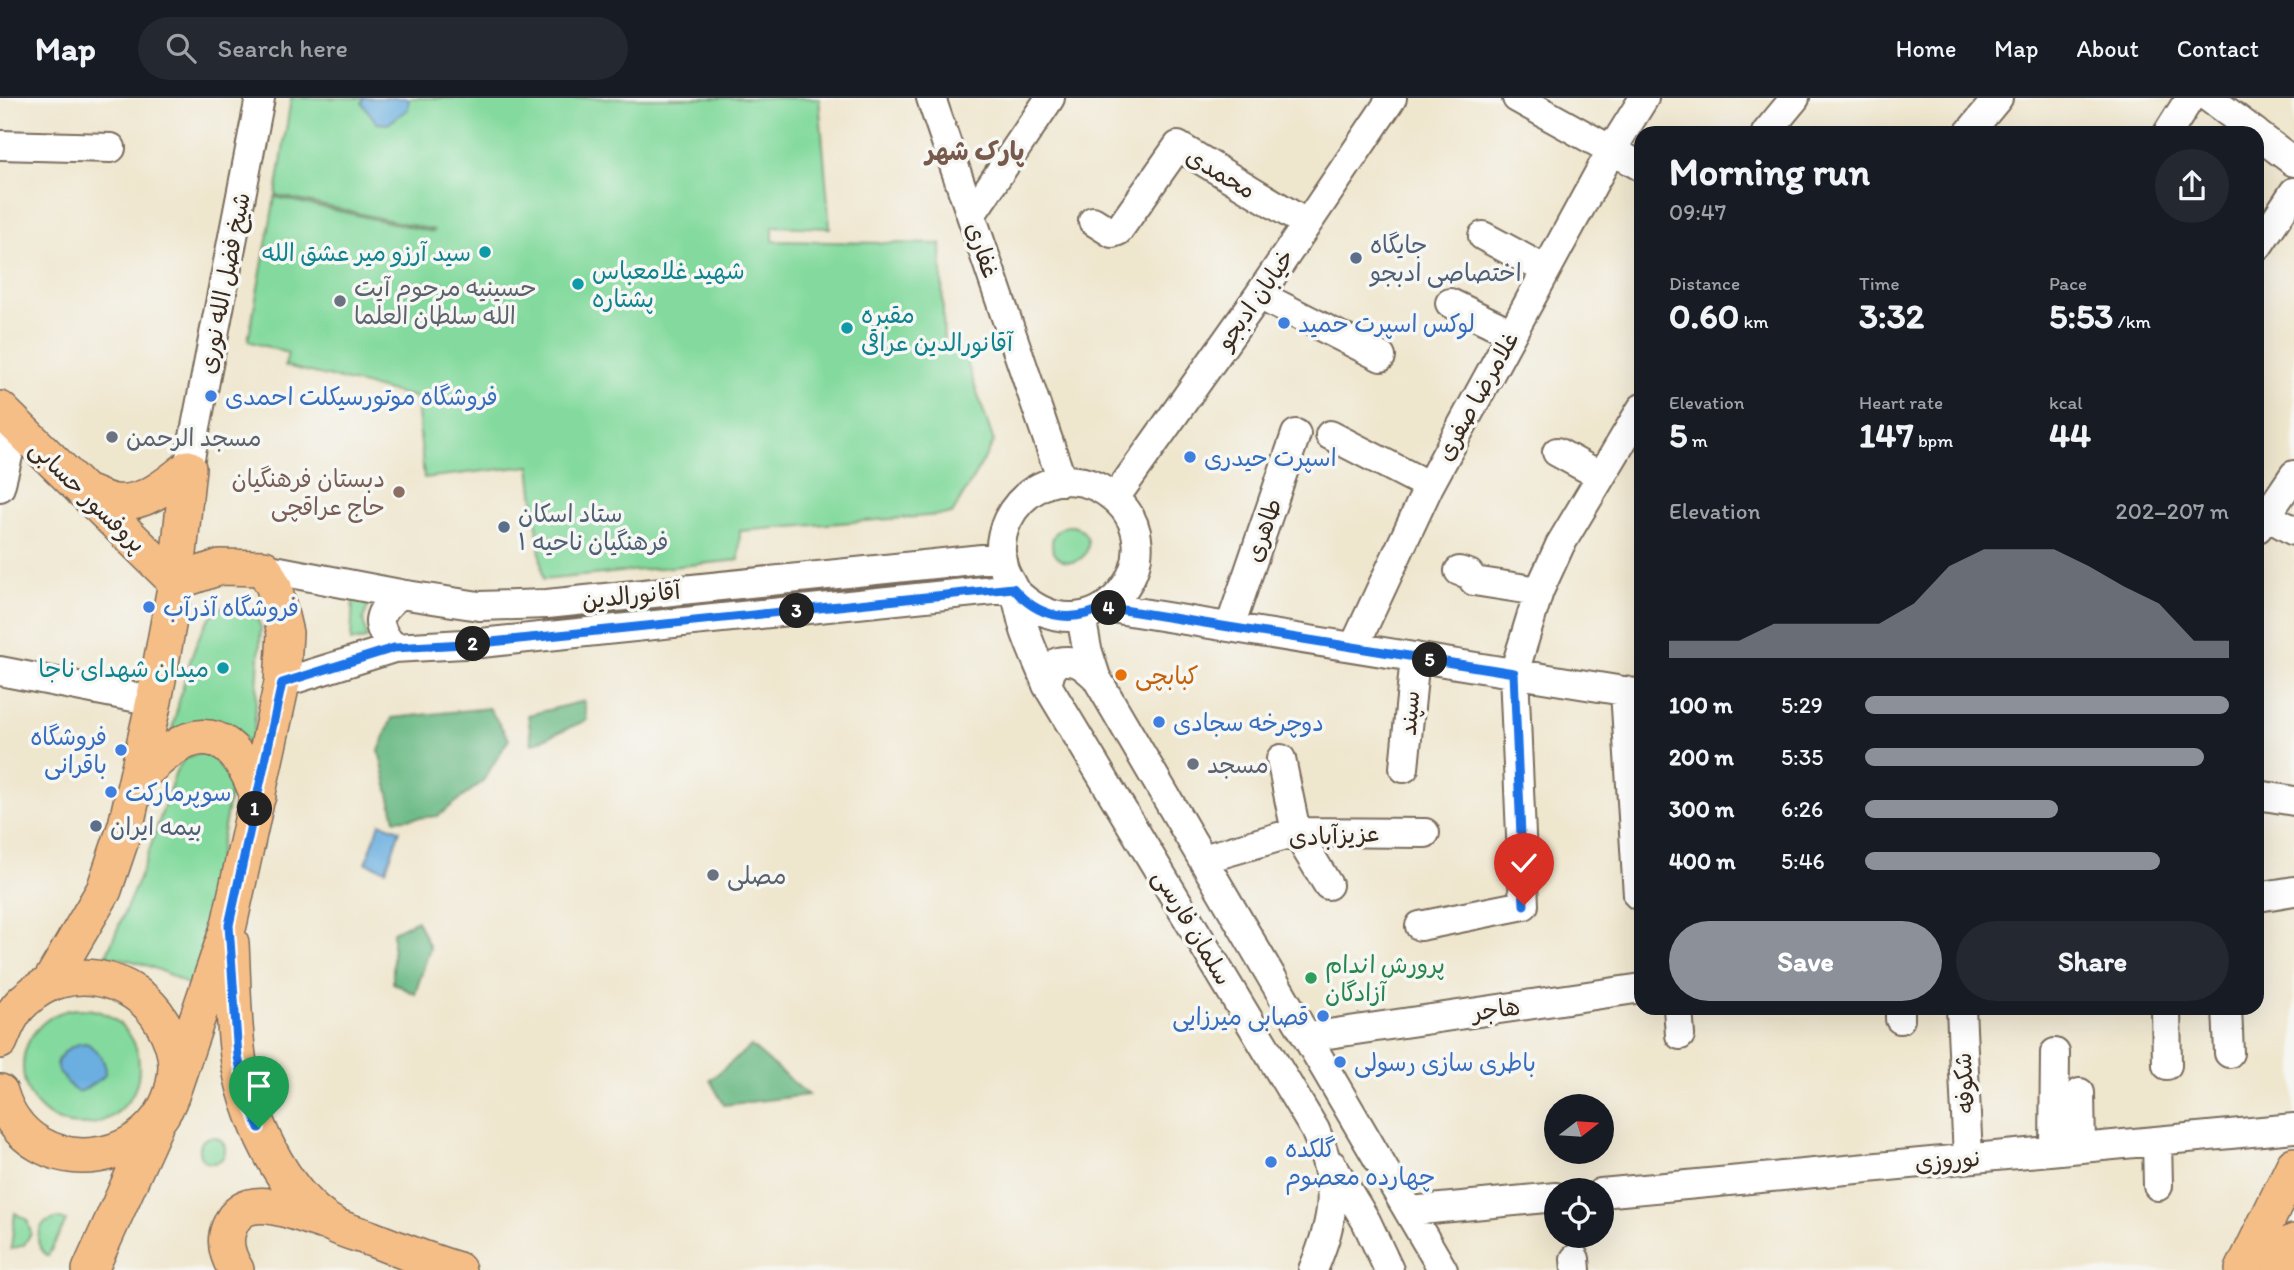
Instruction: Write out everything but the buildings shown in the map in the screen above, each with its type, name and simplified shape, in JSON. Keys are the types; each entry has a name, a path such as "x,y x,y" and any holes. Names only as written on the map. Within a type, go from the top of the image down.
{"main road":[{"name":"پروفسور حسابی","path":"8,417 176,582"},
{"path":"83,491 114,502 139,499 160,491 188,468"},
{"path":"0,1041 7,1022 104,890 126,825 154,701 176,582 188,468"},
{"path":"90,1270 164,1109 229,925 282,683 285,633 274,587 264,568 220,567 176,582"},
{"path":"138,777 173,748 192,739 208,737 227,744 241,758 258,796"},
{"path":"229,925 238,1057 246,1093 270,1153 284,1177 306,1202 332,1224"},
{"path":"1,1111 46,1148 75,1157 106,1155 134,1143 164,1109 176,1066 170,1036 155,1009 133,990 106,979 77,976 25,996"},
{"path":"2243,1270 2294,1165"},
{"path":"236,1270 231,1263 226,1244 229,1229 237,1214 248,1206 259,1203 332,1224 458,1270"},
{"path":"2280,1270 2294,1242"}],"street":[{"name":"غفاری","path":"931,98 1062,481"},
{"path":"971,215 1050,98"},
{"name":"خیابان ادبجو","path":"1115,498 1259,295 1392,98"},
{"path":"1517,98 1634,163"},
{"name":"غلامرضا صفری","path":"1353,648 1429,486 1611,151 1644,98"},
{"path":"1772,126 1795,98"},
{"path":"1975,126 1998,98"},
{"path":"2172,126 2190,98"},
{"path":"2209,98 2246,126"},
{"name":"شیخ فضل الله نوری","path":"188,468 253,100"},
{"path":"2264,139 2294,162"},
{"path":"0,145 111,148"},
{"name":"محمدی","path":"1093,221 1112,233 1118,231 1178,146 1307,224"},
{"path":"2264,237 2294,192"},
{"path":"1483,236 1546,270"},
{"path":"1259,295 1381,357"},
{"path":"1450,303 1512,333"},
{"path":"0,487 8,417"},
{"path":"1420,926 1524,905 1514,673 1539,590 1560,545 1634,421"},
{"name":"طاهری","path":"1230,627 1296,433"},
{"path":"1330,435 1429,486"},
{"path":"1557,452 1601,476"},
{"path":"2264,513 2294,475"},
{"path":"1093,612 1119,595 1129,581 1136,564 1134,528 1115,498 1099,487 1081,481 1044,485 1028,493 1015,506 1004,530 1001,557 1007,579 1014,589 1025,601 1051,615 1066,617 1093,612 1230,627 1633,693 1634,727"},
{"path":"2264,520 2294,531"},
{"name":"آقانورالدین","path":"264,568 479,606 547,604 1001,557"},
{"path":"1459,572 1469,574 1474,581 1539,590"},
{"name":"آقانورالدین","path":"282,683 394,648 481,643 1014,589"},
{"name":"سلمان فارسی","path":"1014,589 1026,635 1047,685 1315,1130 1329,1172 1332,1210 1327,1235 1313,1270"},
{"path":"394,648 380,629 379,617 385,606 400,594"},
{"name":"سلمان فارسی","path":"1093,612 1087,649 1096,677 1443,1270"},
{"name":"سپند","path":"1404,768 1415,657"},
{"path":"1047,685 1051,671 1058,662 1068,659 1078,661 1096,677"},
{"path":"0,671 154,701"},
{"path":"1281,759 1296,832 1328,885"},
{"path":"2264,796 2294,801"},
{"name":"عزیزآبادی","path":"1203,859 1296,832 1425,833"},
{"path":"2264,896 2294,891"},
{"name":"هاجر","path":"1308,1037 1634,989"},
{"name":"شکوفه","path":"1961,1015 1968,1158"},
{"path":"2166,1015 2167,1065"},
{"path":"2227,1015 2229,1053"},
{"path":"2054,1053 2068,1149"},
{"path":"2068,1149 2080,1093"},
{"name":"نوروزی","path":"1614,1192 2294,1128"},
{"path":"2157,1141 2158,1186"},
{"path":"1324,1151 1366,1221 1389,1270"},
{"path":"1410,1211 1544,1199"}],"green space":[{"path":"291,98 819,98 830,228 773,226 773,241 941,244 944,349 962,348 994,442 952,514 740,531 739,560 543,580 530,466 424,478 415,397 285,366 288,353 248,341 275,197 433,232 434,230 276,195"},
{"path":"1070,526 1083,531 1088,544 1083,557 1070,562 1057,557 1052,544 1057,531"},
{"path":"353,597 370,601 363,619 367,639 351,641"},
{"name":"میدان شهدای ناجا","path":"236,604 253,611 261,628 253,747 236,731 169,742 187,672 200,635 216,611"},
{"path":"584,701 587,720 532,744 528,715"},
{"path":"489,708 509,739 482,782 438,816 395,820 379,751 392,718"},
{"path":"212,749 234,773 194,989 152,967 106,956 143,869 176,771 185,758"},
{"path":"417,920 430,948 415,994 393,983 393,932"},
{"path":"81,1009 103,1013 122,1026 135,1045 139,1067 135,1089 122,1108 103,1121 81,1125 59,1121 40,1108 27,1089 23,1067 27,1045 40,1026 59,1013"},
{"path":"751,1046 808,1095 724,1105 710,1080"},
{"path":"212,1137 221,1141 225,1150 221,1159 212,1163 203,1159 199,1150 203,1141"},
{"path":"15,1213 27,1220 31,1233 24,1245 11,1249"},
{"path":"58,1218 66,1221 48,1256 39,1245 39,1232 44,1223"}],"water":[{"path":"363,98 409,98 408,109 388,124 377,123 362,103"},
{"path":"380,823 400,830 386,870 366,863"},
{"path":"86,1043 99,1054 106,1071 100,1080 78,1091 72,1088 58,1070 57,1063 68,1049"}],"place":[{"name":"سید آرزو میر عشق الله","path":"485,252"},
{"name":"جایگاه اختصاصی ادبجو","path":"1356,258"},
{"name":"شهید غلامعباس پشتاره","path":"578,284"},
{"name":"حسینیه مرحوم آیت الله سلطان العلما","path":"340,301"},
{"name":"لوکس اسپرت حمید","path":"1284,323"},
{"name":"مقبره آقانورالدین عراقی","path":"847,328"},
{"name":"فروشگاه موتورسیکلت احمدی","path":"211,396"},
{"name":"مسجد الرحمن","path":"112,437"},
{"name":"اسپرت حیدری","path":"1190,457"},
{"name":"دبستان فرهنگیان حاج عراقچی","path":"399,492"},
{"name":"ستاد اسکان فرهنگیان ناحیه ۱","path":"504,527"},
{"name":"فروشگاه آذرآب","path":"149,607"},
{"name":"میدان شهدای ناجا","path":"223,668"},
{"name":"کبابچی","path":"1121,675"},
{"name":"دوچرخه سجادی","path":"1159,722"},
{"name":"فروشگاه باقرانی","path":"121,750"},
{"name":"مسجد","path":"1193,764"},
{"name":"سوپرمارکت","path":"111,792"},
{"name":"بیمه ایران","path":"96,826"},
{"name":"مصلی","path":"713,875"},
{"name":"پرورش اندام آزادگان","path":"1311,978"},
{"name":"قصابی میرزایی","path":"1323,1016"},
{"name":"باطری سازی رسولی","path":"1340,1062"},
{"name":"گلکده چهارده معصوم","path":"1271,1162"}],"district":[{"name":"پارک شهر","path":"975,151"}],"route":[{"path":"259,1128 246,1093 238,1057 229,925 282,683 394,648 481,643 1013,588 1025,601 1051,615 1081,616 1105,607 1514,673 1524,905"}]}
